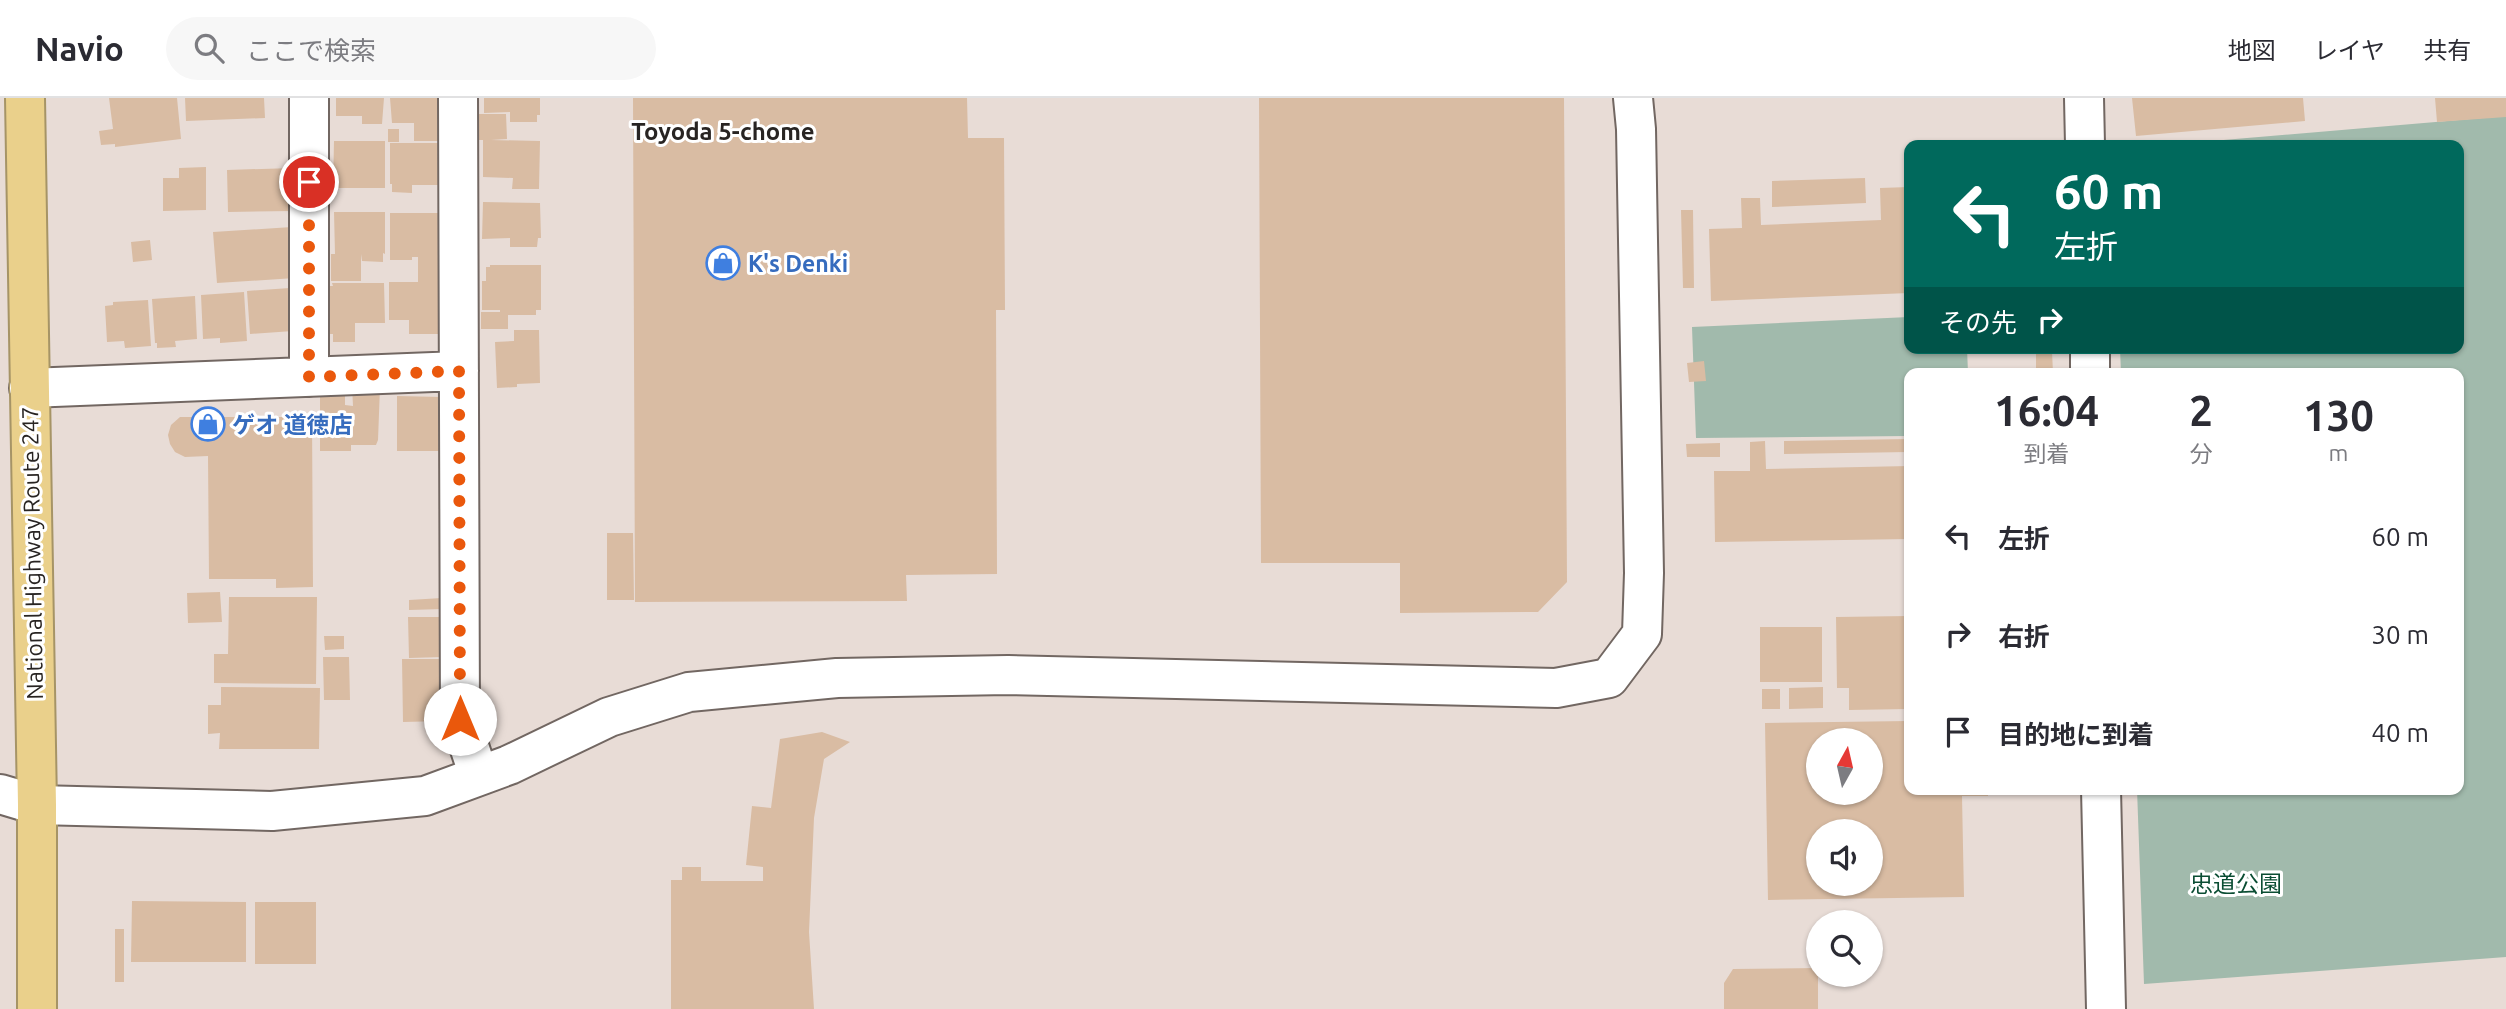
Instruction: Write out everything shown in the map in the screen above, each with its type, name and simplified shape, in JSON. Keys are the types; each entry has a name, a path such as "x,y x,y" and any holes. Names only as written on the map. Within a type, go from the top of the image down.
{"highway":[{"name":"National Highway Route 247","path":"25,98 37,805 37,1009"}],"street":[{"path":"309,98 309,377"},
{"path":"458,98 460,719 479,776"},
{"path":"0,794 37,805 272,811 425,796 509,765 609,717 689,692 838,678 1008,675 1556,688 1609,678 1642,634 1643,622 1644,559 1633,98"},
{"path":"2084,98 2085,140"},
{"path":"29,388 459,371"},
{"path":"2101,795 2106,1009"}],"green space":[{"name":"忠道公園","path":"2506,116 2506,957 2144,984 2137,795 2464,795 2464,368 2121,368 2120,354 2464,354 2464,140 2224,140"},
{"path":"1904,317 1904,354 1967,354 1968,368 1904,368 1904,436 1696,438 1692,327"}],"building":[{"path":"109,98 177,98 181,139 115,147 115,144 101,145 99,131 113,129"},
{"path":"185,98 264,98 265,118 186,121"},
{"path":"336,98 384,98 382,124 362,124 362,116 336,116"},
{"path":"390,98 440,98 445,141 414,141 414,123 392,123"},
{"path":"484,98 540,98 540,115 537,115 537,122 510,122 510,112 484,113"},
{"path":"633,98 967,98 968,138 1004,138 1005,310 996,310 997,574 906,575 907,601 635,602"},
{"path":"1259,98 1564,98 1567,582 1538,612 1400,613 1400,563 1261,563"},
{"path":"2132,98 2303,98 2305,121 2136,136"},
{"path":"2435,98 2506,98 2506,117 2437,122"},
{"path":"479,114 506,114 507,139 491,140 540,141 539,189 512,189 513,178 483,177 483,140 479,140"},
{"path":"388,129 399,129 399,142 388,142"},
{"path":"334,141 385,141 385,188 333,188"},
{"path":"390,143 442,143 442,185 412,185 412,193 392,192"},
{"path":"206,167 206,210 163,211 163,178 179,178 179,168"},
{"path":"293,168 293,211 228,212 227,170"},
{"path":"1865,178 1866,203 1772,207 1772,181"},
{"path":"1904,187 1904,293 1711,301 1709,229 1742,228 1741,198 1760,198 1761,225 1881,220 1880,188"},
{"path":"483,202 540,203 541,238 538,238 537,247 510,247 510,238 482,239"},
{"path":"1681,210 1693,210 1694,288 1683,288"},
{"path":"334,212 385,212 383,262 362,261 361,254 361,281 331,281 331,254 335,254"},
{"path":"390,213 441,213 442,334 409,334 409,320 389,320 389,282 418,282 418,257 412,257 412,260 390,260"},
{"path":"292,227 295,278 217,283 213,232"},
{"path":"150,240 152,260 133,262 131,242"},
{"path":"541,265 541,310 536,310 536,315 508,315 508,329 481,329 481,312 500,312 482,310 482,281 486,281 486,267"},
{"path":"332,283 384,283 385,323 355,323 355,342 333,342 333,334 330,334"},
{"path":"290,288 293,331 250,334 247,291"},
{"path":"244,292 247,341 220,343 220,338 203,339 201,295"},
{"path":"195,296 197,339 175,341 176,347 157,348 152,299"},
{"path":"148,300 151,346 125,348 124,341 107,342 105,306 113,305 113,302"},
{"path":"514,330 539,330 540,383 497,388 495,342 514,341"},
{"path":"2036,354 2052,354 2053,368 2036,368"},
{"path":"1704,361 1706,381 1689,382 1687,363"},
{"path":"352,386 380,387 376,445 351,445 351,451 320,451 320,394 345,395 345,405 353,406"},
{"path":"397,396 442,397 442,451 397,451"},
{"path":"180,417 312,417 313,587 276,588 276,579 209,579 208,456 185,457 175,452 168,435 171,425"},
{"path":"1904,439 1904,452 1784,454 1784,441"},
{"path":"1765,441 1766,469 1904,466 1904,539 1715,542 1714,471 1750,471 1750,442"},
{"path":"1720,443 1720,457 1687,457 1686,444"},
{"path":"607,533 633,533 634,600 607,600"},
{"path":"220,592 222,622 188,623 187,593"},
{"path":"229,597 317,597 316,684 214,683 214,654 228,654"},
{"path":"442,598 443,609 409,610 409,600"},
{"path":"1904,616 1904,709 1849,710 1849,688 1837,688 1836,617"},
{"path":"408,617 442,617 442,657 409,658"},
{"path":"1760,627 1822,627 1822,682 1760,682"},
{"path":"324,636 344,636 344,649 325,650"},
{"path":"323,657 349,657 350,700 324,700"},
{"path":"402,659 442,659 443,721 403,722"},
{"path":"221,687 320,688 319,749 219,749 220,733 208,734 208,705 221,705"},
{"path":"1823,687 1823,708 1789,709 1789,688"},
{"path":"1762,689 1780,689 1780,709 1762,709"},
{"path":"1904,721 1904,795 1988,795 1962,796 1964,897 1768,900 1765,723"},
{"path":"822,732 850,742 824,759 814,818 809,932 814,1009 671,1009 671,880 682,880 682,867 701,867 701,881 763,881 763,867 746,865 752,806 771,808 780,739"},
{"path":"132,901 246,902 246,962 131,962"},
{"path":"255,902 316,902 316,964 255,964"},
{"path":"115,929 124,929 124,982 115,982"},
{"path":"1806,968 1806,987 1818,987 1818,1009 1724,1009 1724,983 1733,969"}],"place":[{"name":"K's Denki","path":"723,263"},
{"name":"ゲオ 道徳店","path":"208,424"}],"district":[{"name":"Toyoda 5-chome","path":"723,131"}],"route":[{"path":"309,182 309,377 459,371 460,719"}]}
